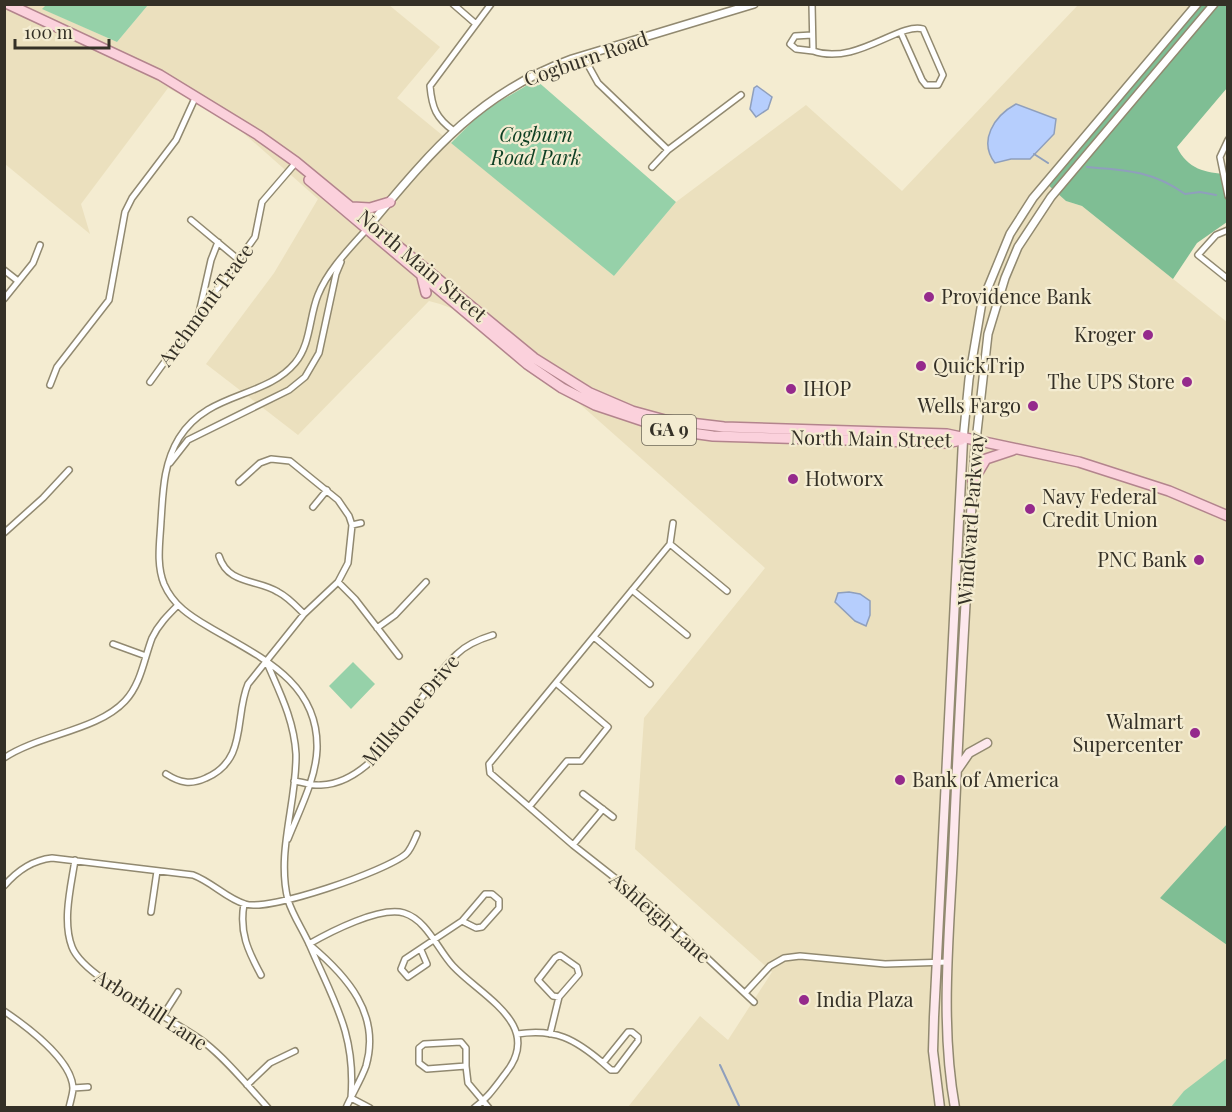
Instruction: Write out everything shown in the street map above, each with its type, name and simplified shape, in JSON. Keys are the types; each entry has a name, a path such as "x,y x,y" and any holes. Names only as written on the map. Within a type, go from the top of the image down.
{"main road":[{"name":"North Main Street","path":"8,4 119,55 196,96 258,135 296,162 350,206 421,275 515,355 551,381 595,405 646,424 713,436 947,443 963,440"},
{"name":"North Main Street","path":"258,135 293,166 548,369 585,390 632,411 665,420 702,426 947,434 963,440"},
{"path":"350,206 370,208 390,202"},
{"path":"421,275 426,293"},
{"name":"GA 9","path":"963,440 1019,448 1130,477 1227,516"},
{"name":"Windward Parkway","path":"939,1107 933,1051 963,440"},
{"name":"Windward Parkway","path":"955,1107 948,1054 948,962 976,441"},
{"path":"973,481 986,459 1019,448"},
{"path":"957,772 969,753 987,743"}],"street":[{"path":"453,4 476,24"},
{"path":"454,131 440,121 435,113 430,86 491,4"},
{"name":"Cogburn Road","path":"369,226 454,131 503,91 545,69 754,4"},
{"path":"812,4 813,51"},
{"name":"Windward Parkway","path":"963,440 969,379 982,302 1010,234 1040,189 1197,4"},
{"name":"Windward Parkway","path":"976,441 988,334 1005,278 1018,247 1051,196 1214,4"},
{"path":"812,35 795,36 790,44 796,50 822,54 847,53 872,47 901,33 916,27 923,30 943,75 938,85 926,85 922,80 901,33"},
{"path":"583,56 598,83 668,150"},
{"path":"652,167 668,150 741,95"},
{"path":"50,385 57,367 109,300 125,212 132,198 176,140 196,96"},
{"path":"1227,140 1220,157 1227,196"},
{"name":"Archmont Trace","path":"150,382 255,237 262,202 293,166"},
{"path":"191,220 239,260"},
{"path":"288,839 309,784 317,749 315,726 297,686 282,670 192,617 178,605 165,586 159,563 166,469 179,438 201,414 220,402 276,379 294,363 305,345 319,292 344,255 369,226"},
{"path":"1227,230 1216,236 1198,255 1227,279"},
{"path":"199,315 211,260 218,242"},
{"path":"4,299 33,263 40,245"},
{"path":"166,469 188,440 289,390 305,376 319,353 336,274 344,255"},
{"path":"4,270 18,281"},
{"path":"166,774 176,781 190,783 215,774 224,766 238,743 243,696 248,684 304,614 338,582 348,562 352,525 344,507 298,465 281,459 260,463 239,482"},
{"path":"4,532 43,498 69,470"},
{"path":"313,507 327,490"},
{"path":"352,525 361,523"},
{"path":"673,523 670,544 727,591"},
{"name":"Ashleigh Lane","path":"670,544 489,764 490,773 573,845 657,911 754,1002"},
{"path":"219,556 224,567 234,576 277,591 304,614"},
{"path":"338,582 355,599 399,656"},
{"path":"377,628 395,615 426,582"},
{"path":"632,590 687,635"},
{"path":"4,758 31,743 116,710 134,689 157,628 178,605"},
{"name":"Millstone Drive","path":"294,781 322,785 355,775 384,747 457,654 479,640 493,635"},
{"path":"594,637 650,684"},
{"path":"113,644 146,656"},
{"path":"267,663 291,722 296,754 285,863 288,900 346,1027 352,1056 351,1098"},
{"path":"528,807 567,761 581,760 608,727 556,683"},
{"path":"584,794 613,818"},
{"path":"573,845 603,810"},
{"path":"4,886 11,878 41,859 75,860 207,880 244,904 270,905 387,866 408,852 417,834"},
{"name":"Arborhill Lane","path":"75,860 69,929 70,939 77,956 99,977 164,1014 203,1042 268,1107"},
{"path":"151,912 157,871"},
{"path":"421,950 427,964 408,977 401,969 401,965 409,956 462,921 485,894 492,894 499,900 499,908 482,927 476,928 462,921"},
{"path":"244,904 241,920 245,942 261,975"},
{"path":"309,944 332,931 395,912 418,921 455,968 506,1014 517,1034 517,1049 513,1063 483,1101 474,1107"},
{"path":"309,944 347,980 362,1002 369,1024 366,1066 346,1107"},
{"path":"550,1034 558,997 579,974 577,967 560,956 555,958 538,980 553,996 558,997"},
{"path":"745,993 770,966 784,958 800,956 885,964 948,962"},
{"path":"164,1014 178,992"},
{"path":"4,1011 59,1057 68,1071 73,1088 69,1107"},
{"path":"517,1034 535,1032 578,1042 611,1070 616,1070 638,1041 638,1037 628,1032 603,1063"},
{"path":"466,1066 423,1068 419,1063 419,1048 424,1044 461,1042 466,1048 468,1083 489,1107"},
{"path":"247,1085 270,1063 295,1051"},
{"path":"73,1088 88,1087"},
{"path":"351,1098 370,1107"}],"shaded area":[{"path":"4,5 46,5 43,9 117,42 148,5 389,5 440,47 397,98 614,276 676,202 806,105 902,191 1078,5 1202,5 1047,184 1066,201 1082,206 1227,322 1227,824 1160,898 1227,945 1227,1107 628,1107 700,1016 728,1040 772,972 635,849 644,718 765,568 538,367 475,317 440,304 429,301 298,435 206,364 274,273 318,199 231,122 168,88 81,204 90,234 5,164"}],"green space":[{"path":"46,5 148,5 117,42 42,9"},
{"path":"1202,5 1227,5 1227,88 1177,147 1192,165 1227,174 1227,222 1197,243 1173,279 1082,206 1066,201 1047,184"},
{"name":"Cogburn Road Park","path":"536,80 676,202 614,276 451,143 483,111"},
{"path":"353,662 375,684 351,709 329,686"},
{"path":"1227,824 1227,945 1160,898"},
{"path":"1227,1058 1227,1107 1171,1107 1184,1091"}],"water":[{"path":"757,86 772,97 768,109 756,117 750,109 754,88"},
{"path":"1016,104 1056,119 1054,134 1030,159 1011,159 995,163 990,155 988,138 995,122"},
{"path":"838,593 860,594 870,601 870,615 866,626 855,621 835,602"}],"waterway":[{"path":"1034,154 1048,163"},
{"path":"1087,167 1150,176 1162,180 1185,194 1200,192 1216,195"},
{"path":"720,1065 740,1108"}],"place":[{"name":"Providence Bank","path":"929,297"},
{"name":"Kroger","path":"1148,335"},
{"name":"QuickTrip","path":"921,366"},
{"name":"The UPS Store","path":"1187,382"},
{"name":"IHOP","path":"791,389"},
{"name":"Wells Fargo","path":"1033,406"},
{"name":"Hotworx","path":"793,479"},
{"name":"Navy Federal Credit Union","path":"1030,509"},
{"name":"PNC Bank","path":"1199,560"},
{"name":"Walmart Supercenter","path":"1195,733"},
{"name":"Bank of America","path":"900,780"},
{"name":"India Plaza","path":"804,1000"}]}
